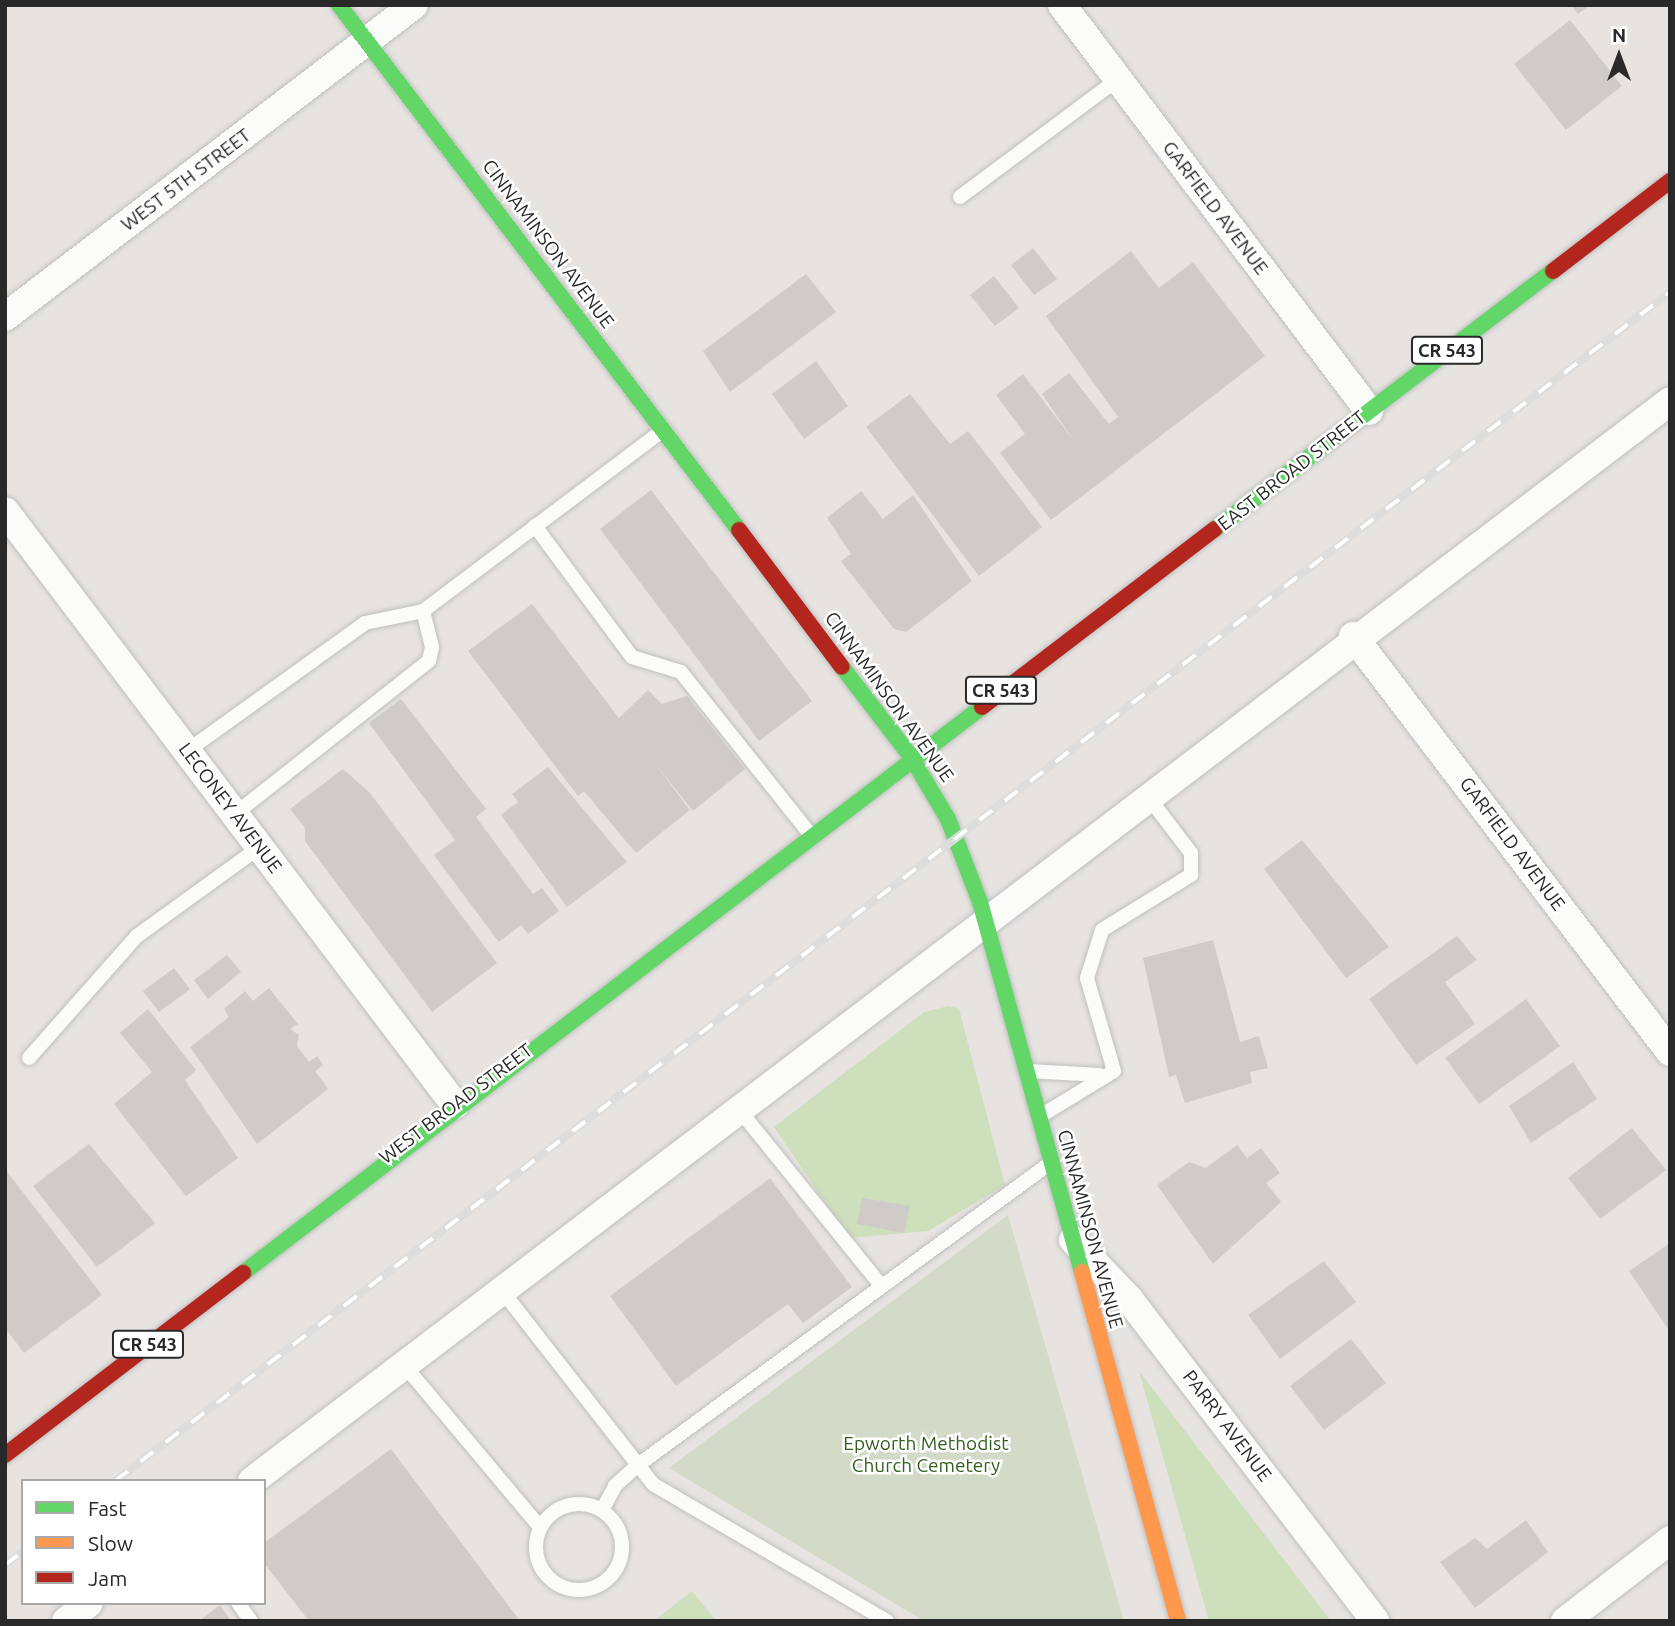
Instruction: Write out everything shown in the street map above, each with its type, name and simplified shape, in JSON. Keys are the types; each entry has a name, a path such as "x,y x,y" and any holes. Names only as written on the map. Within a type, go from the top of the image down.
{"main road":[{"name":"CINNAMINSON AVENUE","path":"339,5 911,757 957,838 987,926 1024,1071 1178,1621"},
{"name":"EAST BROAD STREET","path":"911,757 1670,181"},
{"name":"WEST BROAD STREET","path":"5,1455 455,1105 911,757"}],"street":[{"name":"WEST 5TH STREET","path":"5,317 414,5"},
{"name":"GARFIELD AVENUE","path":"1062,5 1369,411"},
{"path":"255,1479 987,926 1146,794 1353,636 1670,401"},
{"name":"LECONEY AVENUE","path":"5,511 455,1105"},
{"name":"GARFIELD AVENUE","path":"1353,636 1670,1052"},
{"name":"PARRY AVENUE","path":"1071,1238 1129,1299 1375,1621"},
{"path":"1565,1621 1670,1540"},
{"path":"66,1621 86,1605"}],"lane":[{"path":"960,197 1117,80"},
{"path":"187,751 365,624 423,611 663,430"},
{"path":"535,526 632,657 681,672 810,834"},
{"path":"235,814 429,661 432,647 423,611"},
{"path":"1038,1118 1100,1075 1114,1071 1087,978 1092,951 1117,916 1191,875 1191,853 1146,794"},
{"path":"29,1058 137,936 260,847"},
{"path":"1024,1071 1100,1075"},
{"path":"741,1112 880,1284"},
{"path":"602,1510 615,1486 638,1465 880,1284 1051,1164"},
{"path":"503,1292 653,1484 887,1621"},
{"path":"404,1366 540,1527"},
{"path":"574,1503 602,1510 623,1546 615,1573 591,1589 550,1579 536,1555 540,1527 549,1515 574,1503"},
{"path":"239,1605 251,1621"}],"green space":[{"path":"949,1006 959,1009 1005,1185 928,1231 849,1238 774,1127 924,1012"},
{"name":"Epworth Methodist Church Cemetery","path":"1008,1215 1124,1621 924,1621 669,1468"},
{"path":"1139,1371 1331,1621 1209,1621"},
{"path":"692,1591 716,1621 654,1621"}],"building":[{"path":"1571,5 1590,5 1578,14"},
{"path":"1570,20 1622,86 1566,130 1514,64"},
{"path":"1033,248 1057,279 1034,295 1011,265"},
{"path":"1131,251 1159,288 1193,262 1265,356 1051,520 1000,453 1025,434 996,395 1023,374 1074,441 1042,394 1069,373 1109,424 1118,417 1046,316"},
{"path":"806,274 836,312 730,392 703,351"},
{"path":"994,276 1019,308 995,326 970,295"},
{"path":"816,361 848,406 804,439 772,394"},
{"path":"910,394 950,444 968,431 1042,527 979,576 866,427"},
{"path":"651,490 812,701 759,741 600,529"},
{"path":"861,491 883,519 913,495 972,581 906,632 894,629 841,561 851,554 827,518"},
{"path":"532,604 619,718 648,690 662,704 687,696 745,769 693,811 653,761 690,810 636,853 584,791 578,796 468,651"},
{"path":"401,699 486,809 476,817 533,894 542,888 559,911 528,934 521,925 499,942 434,855 455,840 369,723"},
{"path":"548,767 627,862 567,907 501,815 518,802 512,794"},
{"path":"343,769 370,793 497,963 432,1012 305,841 305,828 290,809"},
{"path":"1302,840 1389,947 1346,978 1264,869"},
{"path":"1457,936 1477,960 1445,982 1475,1024 1416,1065 1369,999"},
{"path":"1213,940 1240,1042 1259,1036 1268,1068 1250,1072 1252,1083 1185,1103 1176,1075 1169,1077 1143,958"},
{"path":"227,955 241,972 208,999 194,980"},
{"path":"174,968 190,989 159,1012 143,991"},
{"path":"269,988 298,1024 290,1029 299,1035 297,1046 309,1062 317,1056 323,1065 315,1071 328,1089 257,1144 190,1047 229,1017 224,1009 245,991 253,1001"},
{"path":"1526,999 1560,1046 1479,1104 1445,1058"},
{"path":"148,1009 196,1070 185,1080 238,1158 186,1196 114,1104 152,1072 120,1033"},
{"path":"1573,1062 1597,1099 1531,1143 1509,1106"},
{"path":"1632,1128 1666,1170 1600,1219 1568,1178"},
{"path":"89,1144 155,1223 97,1267 33,1186"},
{"path":"1237,1145 1247,1158 1261,1148 1280,1173 1266,1183 1281,1202 1213,1264 1157,1185 1189,1162 1206,1168"},
{"path":"5,1169 102,1295 24,1353 5,1328"},
{"path":"770,1178 852,1287 803,1323 788,1304 676,1386 610,1296"},
{"path":"862,1198 910,1206 904,1233 857,1224"},
{"path":"1670,1243 1670,1332 1629,1271"},
{"path":"1324,1261 1356,1302 1280,1359 1248,1315"},
{"path":"1351,1339 1386,1383 1324,1430 1290,1386"},
{"path":"391,1449 520,1621 309,1621 266,1566 266,1542"},
{"path":"1526,1520 1548,1552 1475,1608 1440,1562 1475,1538 1487,1549"},
{"path":"220,1605 231,1621 199,1621"}],"railway":[{"path":"118,1479 1670,292"},
{"path":"5,1565 21,1553"}],"traffic: fast":[{"path":"339,5 739,530"},
{"path":"1215,529 1553,271"},
{"path":"842,667 911,757 948,819 980,902 1082,1272"},
{"path":"243,1273 982,707"}],"traffic: slow":[{"path":"1082,1272 1178,1621"}],"traffic: jam":[{"path":"1553,271 1670,181"},
{"path":"982,707 1215,529"},
{"path":"739,530 842,667"},
{"path":"5,1455 243,1273"}]}
